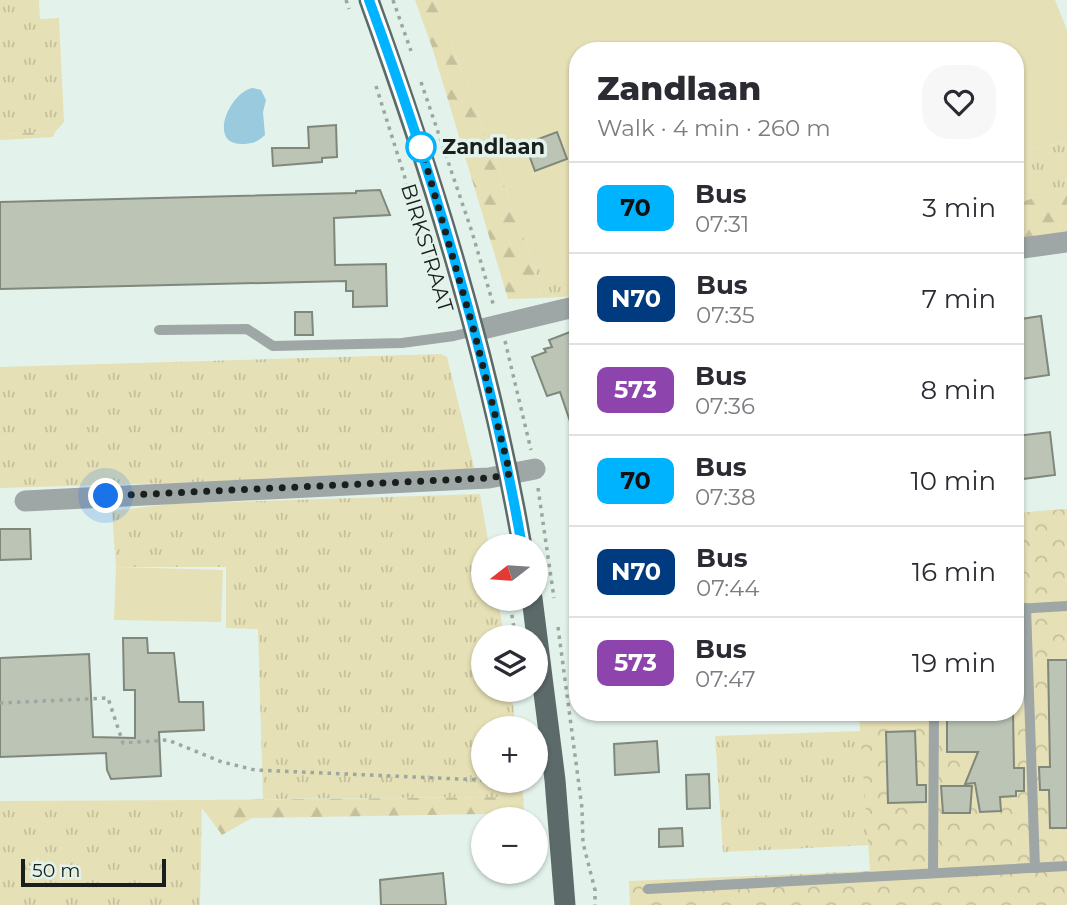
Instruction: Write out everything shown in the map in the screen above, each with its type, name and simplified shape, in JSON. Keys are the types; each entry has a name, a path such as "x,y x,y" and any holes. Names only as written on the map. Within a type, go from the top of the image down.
{"main road":[{"name":"BIRKSTRAAT","path":"369,0 422,149 474,331 510,474 520,534"},
{"path":"533,611 555,780 565,905"}],"street":[{"path":"1024,249 1067,243"},
{"path":"474,331 569,308"},
{"path":"24,500 489,478 535,469"}],"lane":[{"path":"159,330 247,329 273,346 402,343 454,337 474,331"},
{"path":"1024,608 1067,606"},
{"path":"1024,664 1035,868"},
{"path":"933,872 934,721"},
{"path":"648,889 1067,866"}],"path":[{"path":"346,0 350,11"},
{"path":"393,0 411,51"},
{"path":"419,77 472,232 499,324"},
{"name":"BIRKSTRAAT","path":"374,81 444,303"},
{"path":"0,703 108,698 123,743 169,740 222,762 255,770 471,779"}],"green space":[{"path":"0,0 39,0 40,19 59,18 64,122 55,132 0,134"},
{"path":"415,0 435,0 533,262 542,298 508,299 432,47"},
{"path":"435,0 1055,0 1067,30 1067,141 1024,151 1024,42 569,42 569,255 533,262"},
{"path":"55,132 53,137 0,140 0,134"},
{"path":"1067,141 1067,187 1024,201 1024,151"},
{"path":"1067,187 1067,242 1024,254 1024,201"},
{"path":"569,255 569,296 542,298 533,262"},
{"path":"441,354 447,357 475,471 0,488 0,367"},
{"path":"480,494 487,534 471,534 471,611 500,611 502,625 471,625 471,702 513,702 514,716 471,716 471,793 523,793 523,797 263,799 258,629 226,628 226,567 116,567 112,511 170,504"},
{"path":"1067,509 1067,836 861,731 870,845 723,852 715,736 860,731 859,721 1024,721 1024,512"},
{"path":"1067,509 1067,905 630,905 629,881 870,871 860,721 1024,721 1024,512"},
{"path":"116,567 223,570 221,622 114,620"},
{"path":"523,797 524,807 471,807 471,814 252,818 222,835 202,808 202,800"},
{"path":"202,800 200,905 0,905 0,801"}],"water":[{"path":"253,88 261,90 266,100 263,112 265,135 251,143 233,143 226,137 225,118 236,98"}],"building":[{"path":"336,125 337,157 322,158 322,162 273,166 272,148 309,148 308,127"},
{"path":"557,132 567,159 535,171 525,144"},
{"path":"380,190 390,215 334,218 335,265 386,264 387,306 353,307 353,291 346,291 346,281 0,289 0,202 356,193"},
{"path":"295,312 312,312 313,335 295,335"},
{"path":"1041,316 1049,375 1024,379 1024,319"},
{"path":"569,332 569,418 560,392 547,396 532,357 552,347 549,340"},
{"path":"1050,432 1055,475 1024,479 1024,435"},
{"path":"0,529 30,529 31,559 0,560"},
{"path":"123,638 147,638 148,653 174,653 179,702 203,702 204,730 159,732 161,776 111,779 107,770 106,753 0,757 0,658 89,654 93,737 135,738 135,690 124,690"},
{"path":"1048,660 1067,660 1067,828 1050,828 1049,790 1040,790 1039,767 1050,767"},
{"path":"947,721 1013,721 1014,768 1024,768 1024,791 1016,791 1016,796 1000,797 1001,811 980,812 975,783 965,784 978,752 947,752"},
{"path":"915,731 917,785 926,785 926,802 888,803 886,732"},
{"path":"657,741 659,772 615,775 614,744"},
{"path":"709,774 710,808 687,809 686,775"},
{"path":"941,786 972,786 970,813 943,813"},
{"path":"682,828 683,846 659,847 659,829"},
{"path":"443,873 446,905 381,905 380,880"}],"bus line":[{"name":"70","path":"369,0 422,149 474,331 510,474 520,534"}],"place":[{"name":"Zandlaan","path":"421,147"}],"route":[{"path":"106,496 489,478 510,474 474,331 421,147"}]}
